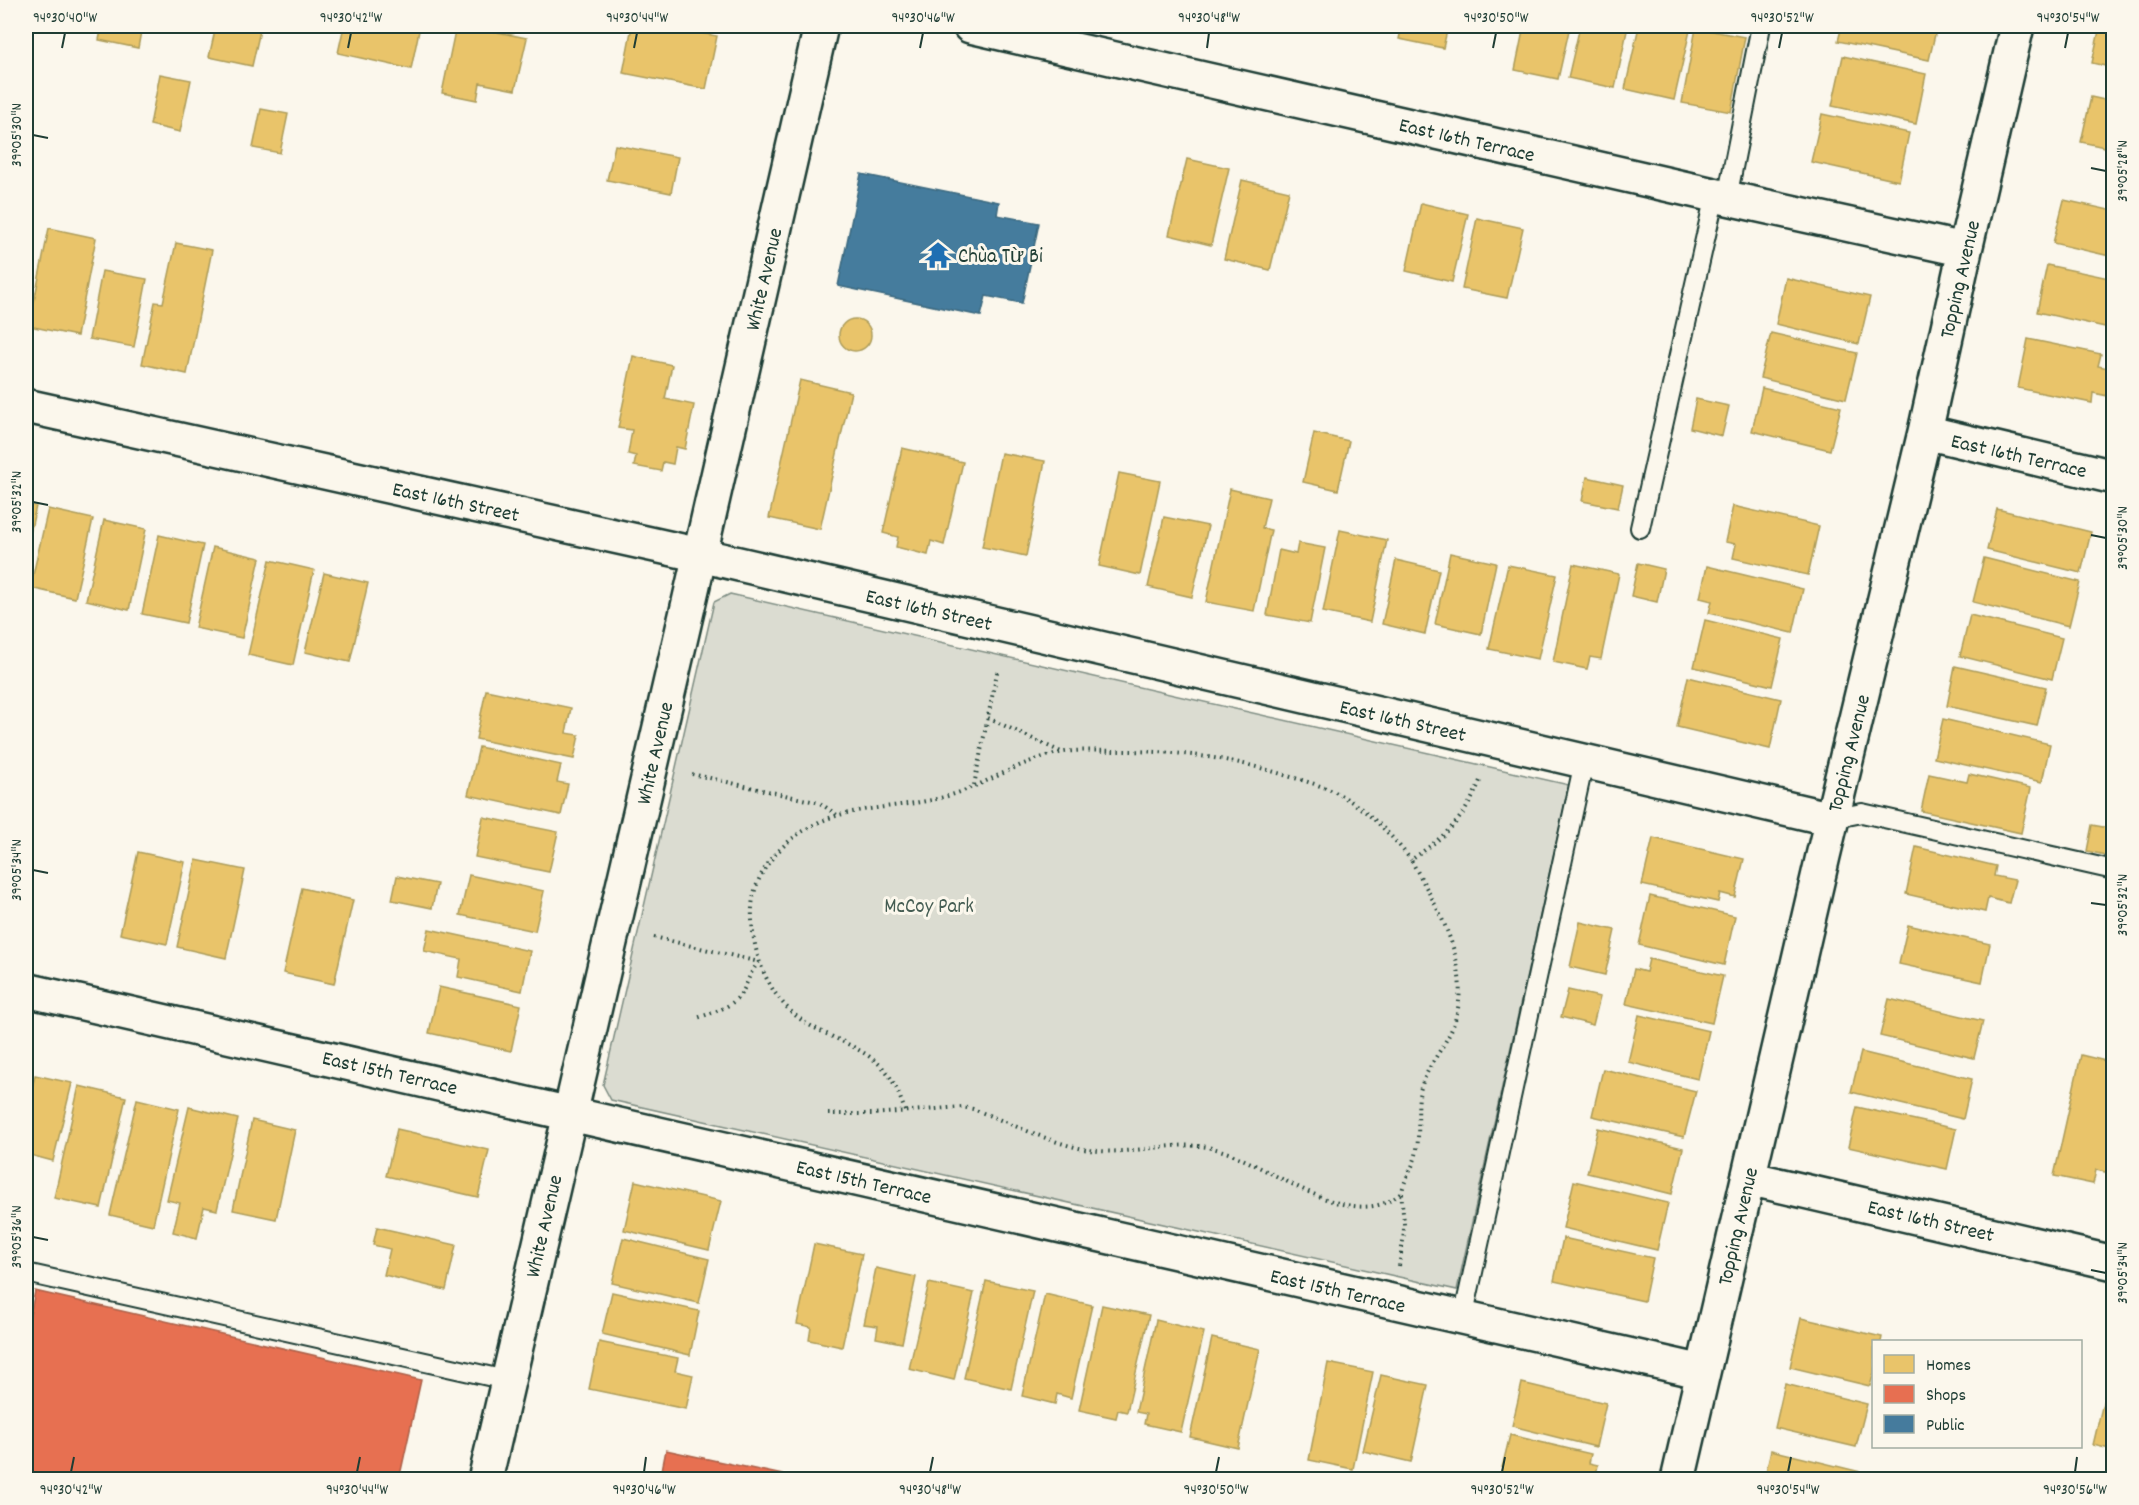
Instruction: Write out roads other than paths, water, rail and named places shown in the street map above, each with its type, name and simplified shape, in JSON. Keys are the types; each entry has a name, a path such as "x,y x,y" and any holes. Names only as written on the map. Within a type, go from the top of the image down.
{"street":[{"name":"White Avenue","path":"484,1479 821,26"},
{"name":"East 16th Terrace","path":"970,26 1721,197 1965,250"},
{"name":"Topping Avenue","path":"1678,1479 1925,432 2017,26"},
{"name":"East 16th Street","path":"26,406 700,555 1832,819"},
{"name":"East 16th Terrace","path":"1925,432 2114,477"},
{"name":"East 15th Terrace","path":"26,990 1703,1372"},
{"name":"East 16th Street","path":"1748,1178 2114,1263"}],"lane":[{"path":"1640,528 1761,26"},
{"path":"1463,1318 1584,762"},
{"path":"1832,819 1862,813 2114,870"},
{"path":"26,1273 507,1380"}],"place":[{"name":"Chùa Từ Bi","path":"938,255"}],"park label":[{"name":"McCoy Park","path":"929,905"}]}
